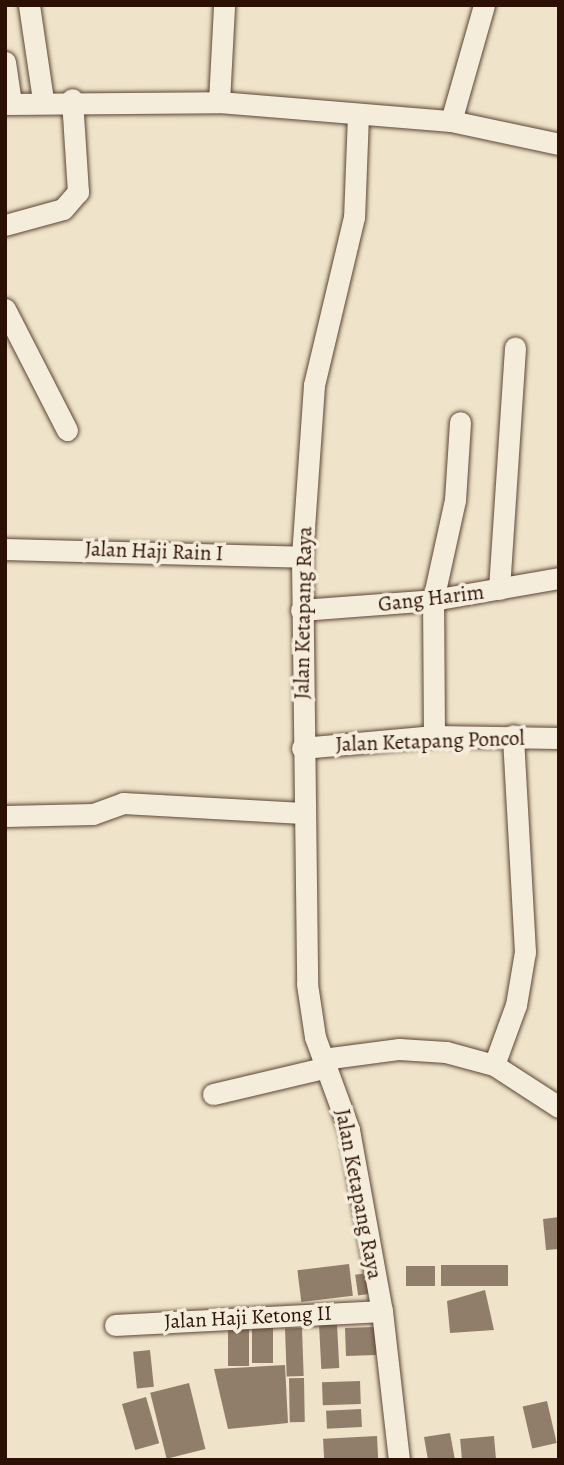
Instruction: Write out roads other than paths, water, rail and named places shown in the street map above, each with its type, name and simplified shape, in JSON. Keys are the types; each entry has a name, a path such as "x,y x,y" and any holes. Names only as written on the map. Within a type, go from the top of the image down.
{"street":[{"path":"29,5 43,100"},
{"path":"219,102 224,5"},
{"path":"451,121 484,5"},
{"path":"5,62 8,103 72,99 219,102 451,121 559,144"},
{"path":"5,225 63,209 78,192 72,99"},
{"name":"Jalan Ketapang Raya","path":"358,115 354,217 314,385 302,557 302,748 307,984 325,1063 349,1130 382,1311 399,1460"},
{"path":"5,309 67,430"},
{"path":"499,589 515,348"},
{"path":"434,736 433,600 455,500 460,422"},
{"name":"Jalan Haji Rain I","path":"5,549 302,557"},
{"name":"Gang Harim","path":"301,610 433,600 559,578"},
{"name":"Jalan Ketapang Poncol","path":"302,748 434,736 559,738"},
{"path":"494,1065 516,1005 525,952 513,736"},
{"path":"5,816 93,814 122,803 303,813"},
{"path":"214,1094 325,1063 400,1049 494,1065 559,1107"},
{"name":"Jalan Haji Ketong II","path":"115,1325 382,1311"}]}
